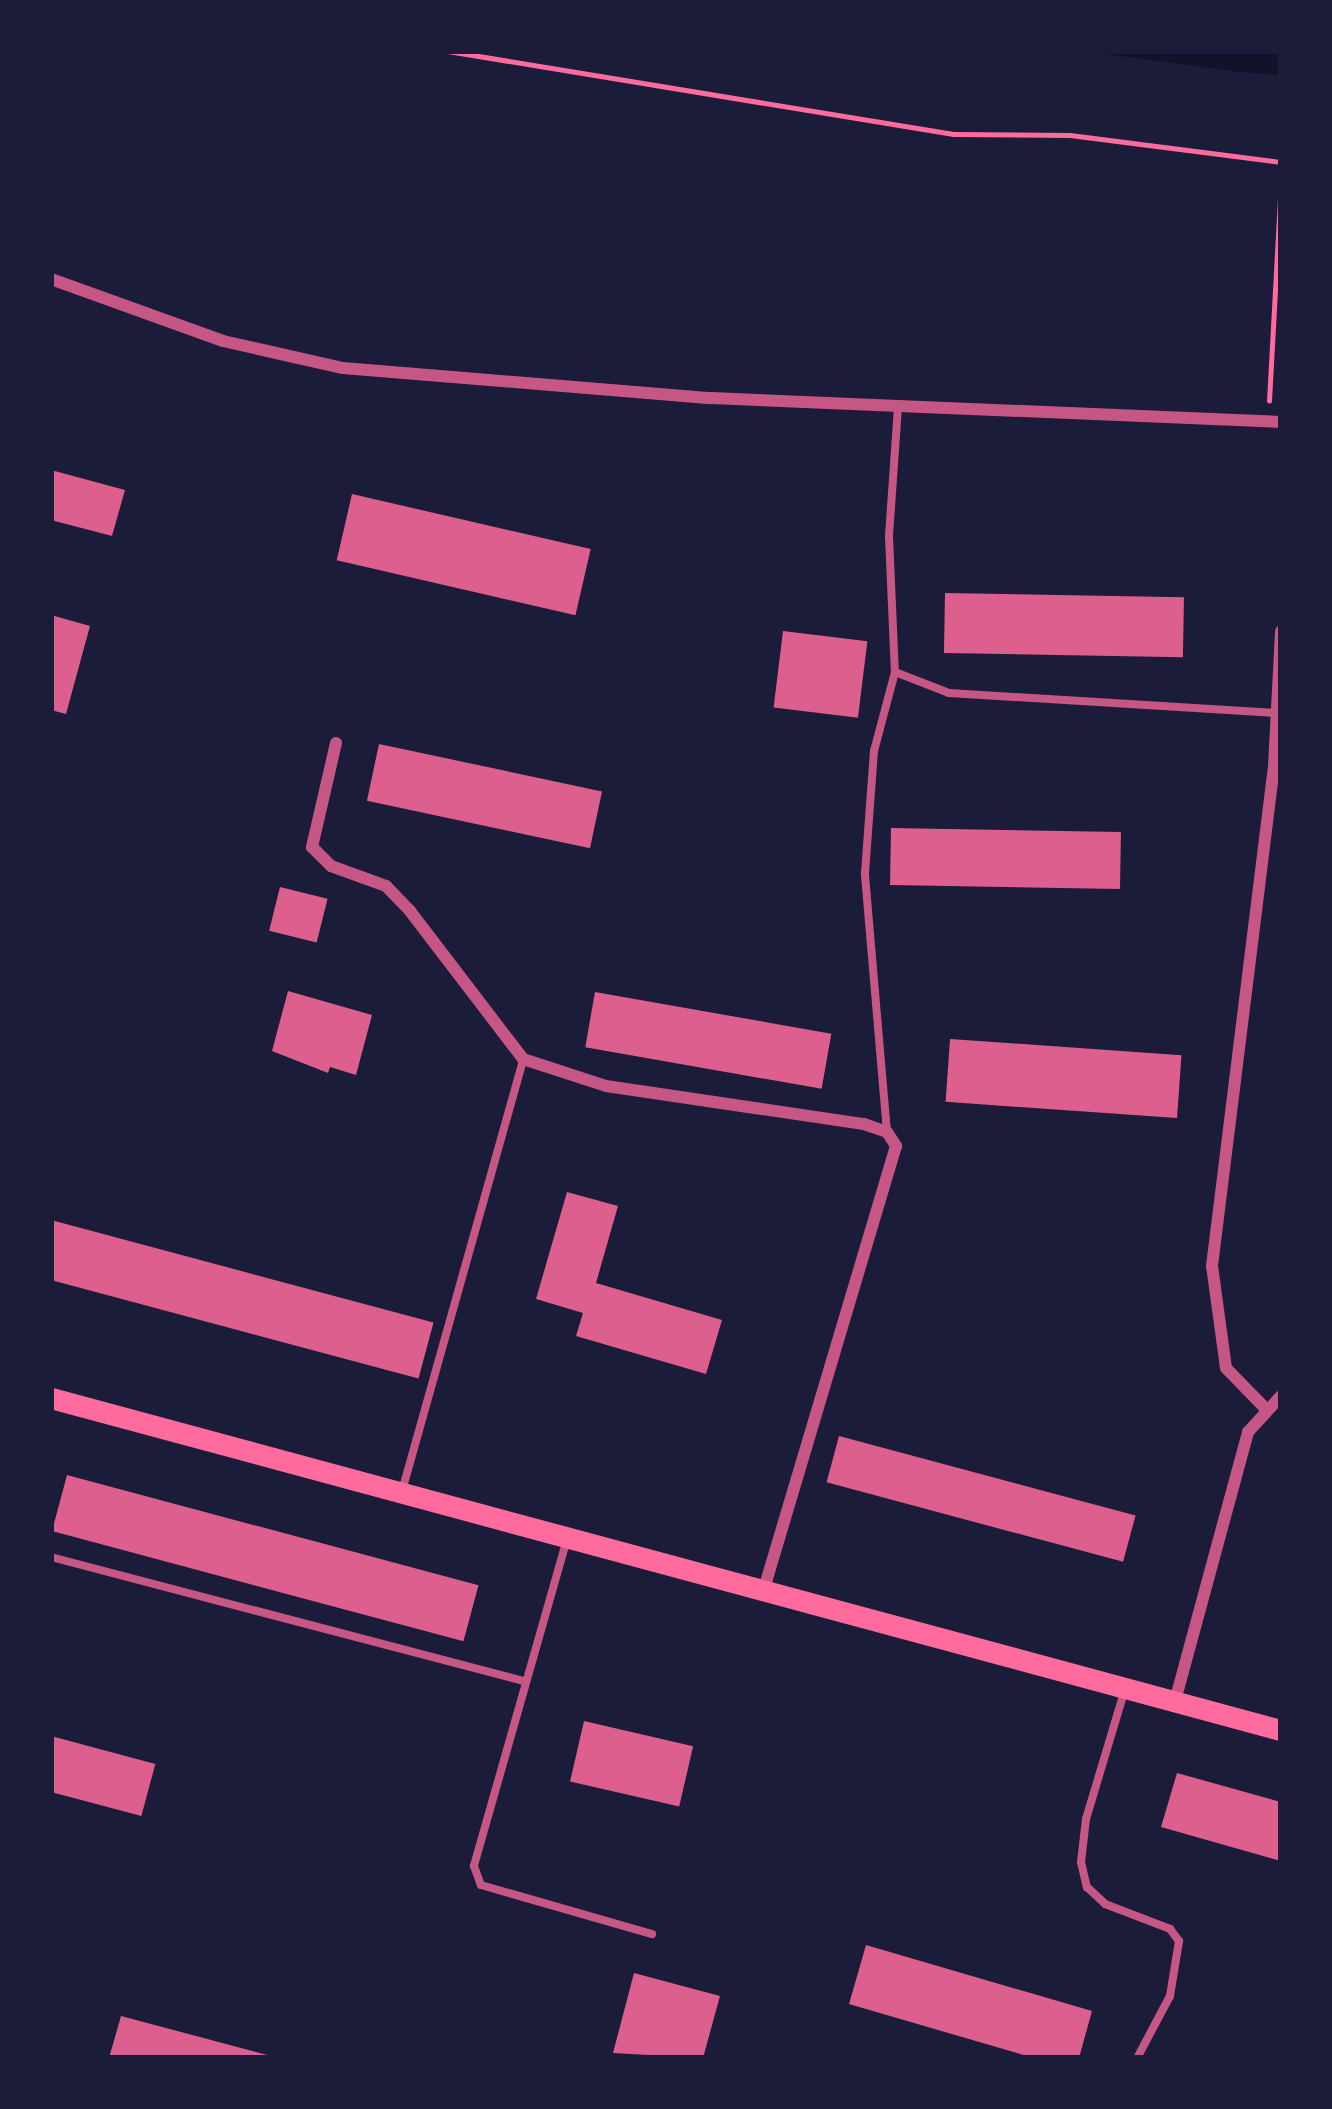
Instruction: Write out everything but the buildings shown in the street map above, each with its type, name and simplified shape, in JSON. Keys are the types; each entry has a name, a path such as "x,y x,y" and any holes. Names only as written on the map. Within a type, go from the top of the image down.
{"main road":[{"path":"51,1398 1281,1730"}],"street":[{"path":"51,279 223,341 343,368 898,405 1274,422"},
{"path":"1264,1407 1226,1368 1212,1266 1278,766 1281,631"},
{"path":"336,743 312,847 331,866 386,886 410,910 523,1059 606,1086 887,1132 896,1146 893,1173 764,1590"},
{"path":"1175,1701 1248,1432 1264,1407 1281,1396"}],"lane":[{"path":"887,1132 865,873 874,751 896,671 889,537 898,405"},
{"path":"896,671 949,693 1277,713"},
{"path":"401,1493 523,1059"},
{"path":"568,1538 474,1866 481,1885 652,1934"},
{"path":"51,1557 526,1682"},
{"path":"1126,1688 1086,1819 1082,1862 1087,1887 1105,1904 1170,1929 1179,1941 1170,1996 1137,2058"}],"path":[{"path":"448,51 953,134 1070,136 1281,162"},
{"path":"1274,422 1281,179"}],"shaded area":[{"path":"1083,51 1281,51 1281,75 1240,72"}]}
